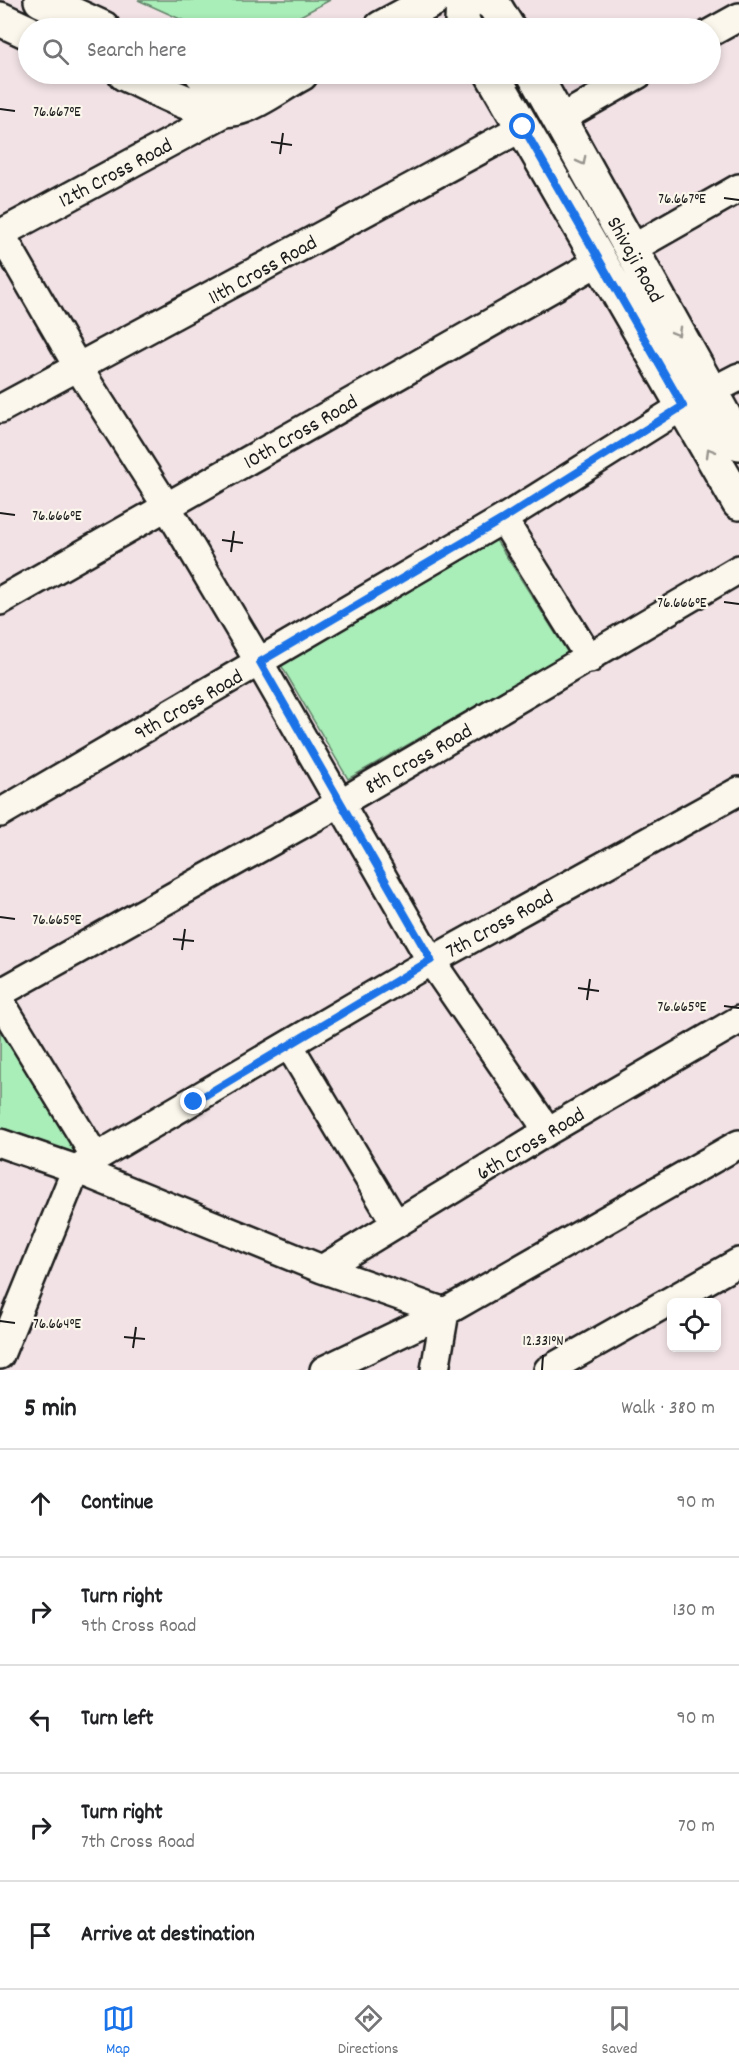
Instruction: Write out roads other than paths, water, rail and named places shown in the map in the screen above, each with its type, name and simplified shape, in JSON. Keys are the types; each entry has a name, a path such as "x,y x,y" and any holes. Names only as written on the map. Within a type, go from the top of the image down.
{"street":[{"path":"41,0 81,18"},
{"path":"400,18 433,0"},
{"path":"462,18 463,0"},
{"path":"487,0 494,5 502,18"},
{"path":"721,27 739,16"},
{"path":"0,19 18,27"},
{"path":"148,84 197,105 230,110"},
{"name":"12th Cross Road","path":"0,234 230,110 244,106 283,84"},
{"path":"498,84 600,261 711,392 739,503"},
{"name":"Shivaji Road","path":"540,84 739,443"},
{"path":"560,119 621,84"},
{"name":"11th Cross Road","path":"0,409 78,369 523,127"},
{"path":"630,250 739,188"},
{"path":"0,234 78,369 167,507 260,662 431,960 548,1131"},
{"name":"10th Cross Road","path":"0,601 600,261"},
{"name":"9th Cross Road","path":"0,813 503,519 711,392"},
{"path":"503,519 590,659"},
{"name":"8th Cross Road","path":"0,993 342,802 590,659 739,569"},
{"name":"7th Cross Road","path":"86,1164 431,960 739,791"},
{"path":"0,1001 86,1164"},
{"name":"6th Cross Road","path":"322,1269 548,1131 739,1020"},
{"path":"289,1045 396,1224"},
{"path":"0,1143 86,1164 322,1269 445,1312"},
{"path":"324,1370 445,1312 739,1144"},
{"path":"0,1355 86,1164"},
{"path":"548,1370 739,1262"},
{"path":"435,1370 445,1312"},
{"path":"0,1368 5,1370"}]}
